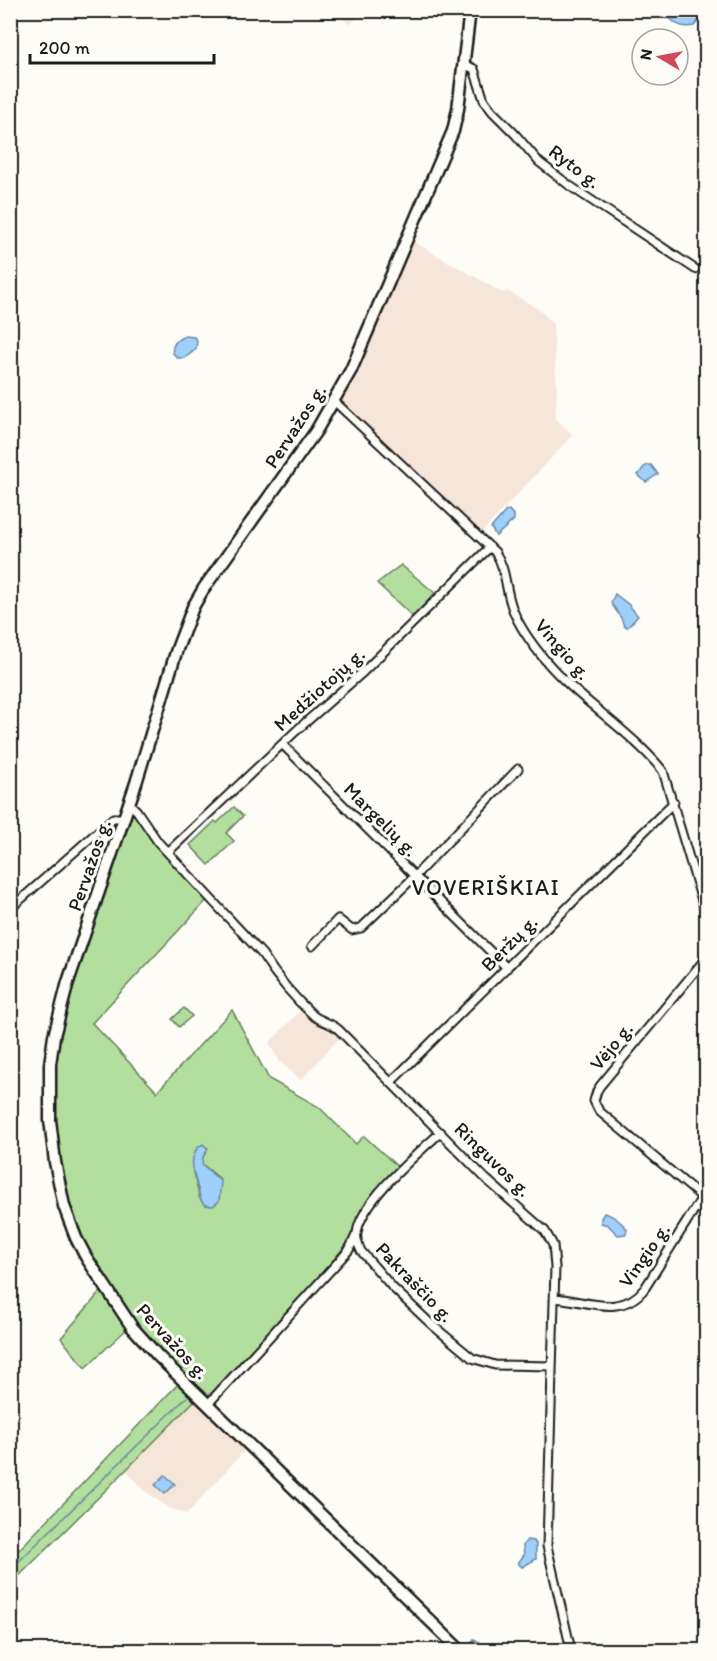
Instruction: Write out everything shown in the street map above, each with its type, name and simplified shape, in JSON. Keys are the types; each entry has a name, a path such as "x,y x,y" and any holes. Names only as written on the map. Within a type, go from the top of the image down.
{"main road":[{"name":"Pervažos g.","path":"460,1650 158,1356 120,1311 76,1238 64,1206 55,1162 49,1090 54,1036 68,982 129,803 177,649 193,607 204,588 300,454 334,400 360,350 449,140 458,109 470,10"}],"street":[{"name":"Ryto g.","path":"464,64 474,69 484,100 492,111 516,134 539,162 570,186 695,269"},
{"name":"Vingio g.","path":"334,400 490,547 503,566 511,604 526,634 561,677 649,754 663,771 706,914"},
{"name":"Medžiotojų g.","path":"168,852 363,672 490,547"},
{"name":"Margelių g.","path":"283,744 507,968"},
{"path":"312,946 338,919 352,930 361,928 518,769"},
{"name":"Beržų g.","path":"392,1082 674,802"},
{"name":"Ringuvos g.","path":"129,803 150,832 262,954 273,972 315,1017 339,1030 486,1179 538,1224 550,1238 554,1255 555,1298 547,1546 571,1650"},
{"path":"10,909 113,818 124,818"},
{"name":"Vėjo g.","path":"705,1195 599,1111 594,1101 597,1091 615,1068 706,958"},
{"name":"Pakraščio g.","path":"441,1131 376,1197 364,1215 357,1232 361,1251 392,1287 472,1358 495,1365 552,1366"},
{"name":"Vingio g.","path":"555,1298 613,1306 627,1304 634,1300 645,1288 705,1195"},
{"path":"208,1404 348,1250 357,1232"},
{"path":"348,1250 361,1251"}],"shaded area":[{"path":"335,11 364,11 350,25"},
{"path":"414,242 503,293 507,291 540,310 553,324 557,393 555,418 573,435 481,533 339,400"},
{"path":"306,1005 339,1038 301,1080 280,1062 269,1043"},
{"path":"196,1399 247,1448 187,1514 169,1508 146,1492 126,1470"}],"green space":[{"path":"401,565 435,593 413,617 377,583"},
{"path":"234,807 243,816 226,833 234,841 209,865 190,845 215,821 217,823"},
{"path":"132,813 138,817 152,840 208,899 92,1023 157,1092 232,1010 269,1079 319,1107 356,1144 364,1136 399,1168 371,1198 348,1242 334,1260 211,1394 205,1395 134,1325 87,1252 74,1226 58,1166 51,1081 61,1018 129,815","holes":["208,1147 201,1161 220,1179 206,1205 200,1199 193,1172"]},
{"path":"184,1008 192,1016 179,1027 172,1019"},
{"path":"102,1290 127,1329 85,1368 61,1338"},
{"path":"179,1383 196,1399 11,1584 11,1558"}],"water":[{"path":"666,11 695,11 700,19 694,26 689,27 681,26 671,19"},
{"path":"185,336 194,337 197,340 196,349 185,358 177,358 173,353 174,344"},
{"path":"648,465 651,465 658,474 646,482 638,475"},
{"path":"509,510 514,520 496,536 491,528"},
{"path":"615,594 638,616 628,627 624,626 611,603"},
{"path":"203,1144 208,1149 202,1164 221,1182 219,1201 213,1206 205,1205 201,1200 193,1171 194,1153"},
{"path":"604,1213 614,1217 622,1224 627,1229 626,1234 618,1235 608,1225 601,1223"},
{"path":"165,1475 175,1484 165,1494 155,1485"},
{"path":"527,1540 534,1541 536,1544 536,1559 522,1567 518,1563 524,1555 523,1545"},
{"path":"474,1639 483,1644 487,1650 475,1650 470,1644"}],"waterway":[{"path":"10,1570 187,1397"}],"district":[{"name":"VOVERIŠKIAI","path":"486,887"}]}
